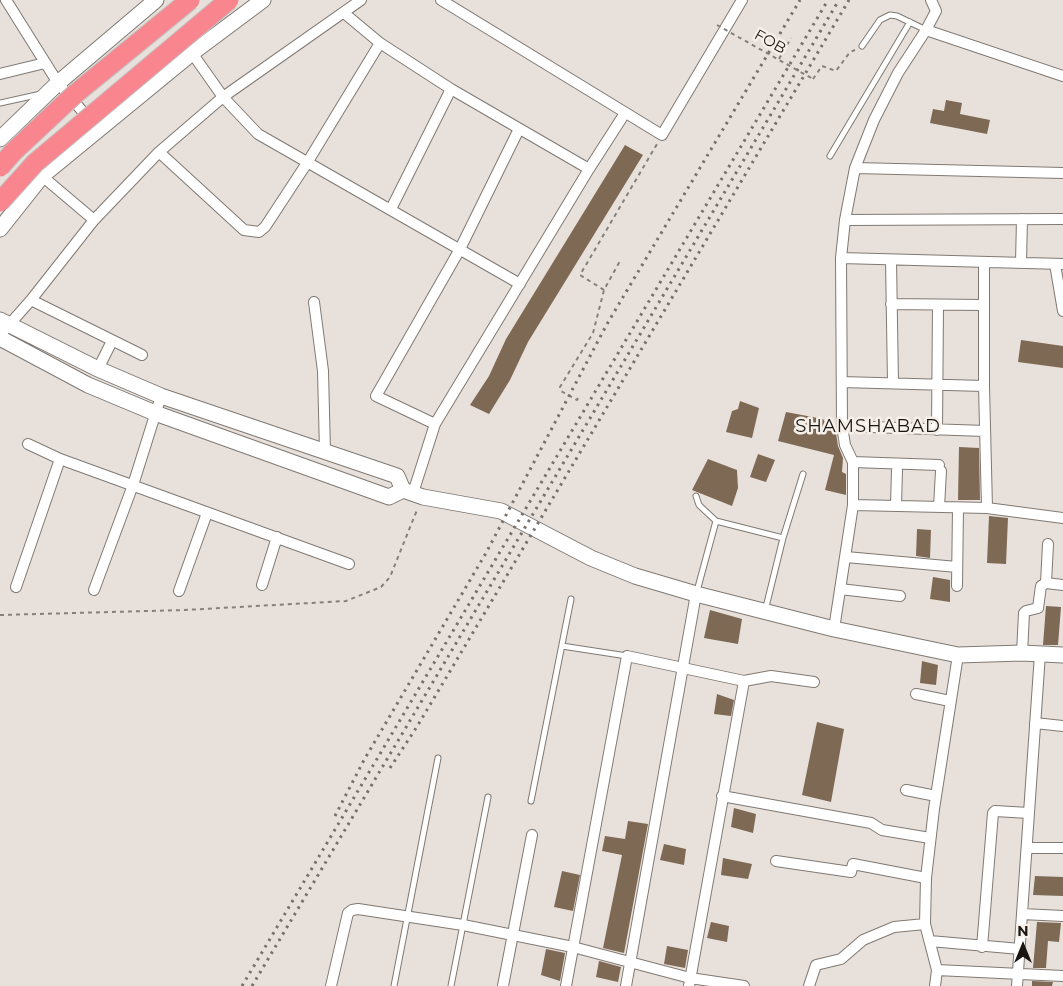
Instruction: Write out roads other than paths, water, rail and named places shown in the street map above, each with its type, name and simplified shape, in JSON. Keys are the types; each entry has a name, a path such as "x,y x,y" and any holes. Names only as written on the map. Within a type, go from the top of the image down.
{"highway":[{"path":"0,167 13,152 75,94 190,0"},
{"path":"0,202 35,163 229,0"}],"main road":[{"path":"2,132 156,0"},
{"path":"0,229 42,176 192,53 263,0"},
{"path":"2,330 161,396 396,476 413,493"},
{"path":"2,330 88,385 155,413 389,496 413,493 501,511 592,558 635,576 696,594 834,629 958,655 1022,653 1063,655"}],"street":[{"path":"2,330 32,300 94,220 159,152 223,98 361,0"},
{"path":"441,0 662,135 736,4"},
{"path":"834,629 854,505 853,462 845,445 842,426 841,258 845,220 854,168 874,120 898,74 936,11 931,0"},
{"path":"3,1 45,63 53,88 98,129"},
{"path":"344,13 380,42 452,89 589,169"},
{"path":"926,30 1063,76"},
{"path":"159,152 244,230 259,232 307,164 380,42"},
{"path":"192,53 223,98 258,134 307,164 520,284"},
{"path":"0,74 45,63"},
{"path":"391,210 452,89"},
{"path":"413,493 435,424 589,169 625,113"},
{"path":"435,424 376,396 460,249 519,129"},
{"path":"854,168 1063,173"},
{"path":"42,176 94,220"},
{"path":"1021,262 1022,219"},
{"path":"845,220 1063,219"},
{"path":"841,258 1059,264 1063,311"},
{"path":"891,260 893,384"},
{"path":"984,262 983,305 987,508"},
{"path":"32,300 142,355"},
{"path":"314,302 323,371 325,452"},
{"path":"892,304 983,305"},
{"path":"936,430 938,305"},
{"path":"98,369 112,341"},
{"path":"842,382 984,386"},
{"path":"94,590 133,485 161,396"},
{"path":"842,426 985,432"},
{"path":"28,444 60,459 349,564"},
{"path":"16,587 60,459"},
{"path":"853,462 940,468 939,507"},
{"path":"896,505 897,470"},
{"path":"854,505 987,508 1063,518"},
{"path":"957,586 958,508"},
{"path":"179,591 208,513"},
{"path":"262,586 277,537"},
{"path":"1046,583 1048,544"},
{"path":"846,557 957,567"},
{"path":"1022,653 1024,613 1038,608 1041,586 1046,583 1063,585"},
{"path":"840,589 900,596"},
{"path":"626,986 696,594"},
{"path":"1017,986 1040,654"},
{"path":"935,986 937,970 925,924 926,878 936,796 958,655"},
{"path":"566,986 627,656 744,681 771,676 814,682"},
{"path":"690,982 744,681"},
{"path":"916,694 950,701"},
{"path":"1035,724 1063,726"},
{"path":"906,790 936,796"},
{"path":"722,796 871,823 882,830 930,838"},
{"path":"982,947 993,813 995,811 1029,813"},
{"path":"503,986 532,835"},
{"path":"1027,848 1063,848"},
{"path":"776,861 851,872 854,864 926,878"},
{"path":"331,986 348,913 352,910 463,924 513,936 573,947 631,962 690,982 744,986"},
{"path":"1022,914 1063,916"},
{"path":"809,986 816,965 841,959 863,940 894,927 925,924"},
{"path":"930,941 1020,949"},
{"path":"937,970 1063,976"}],"lane":[{"path":"862,46 884,17 897,16 926,30"},
{"path":"830,156 910,22"},
{"path":"0,103 53,88"},
{"path":"765,612 783,538 803,474"},
{"path":"696,496 698,505 716,521 783,538"},
{"path":"696,594 716,521"},
{"path":"531,801 572,599"},
{"path":"562,646 627,656"},
{"path":"394,986 438,758"},
{"path":"451,986 488,797"}],"railway":[{"path":"335,816 364,760 486,553 607,324 800,0"},
{"path":"242,986 828,0"},
{"path":"252,986 839,0"},
{"path":"390,768 418,725 849,0"}],"district":[{"name":"SHAMSHABAD","path":"868,427"}]}
